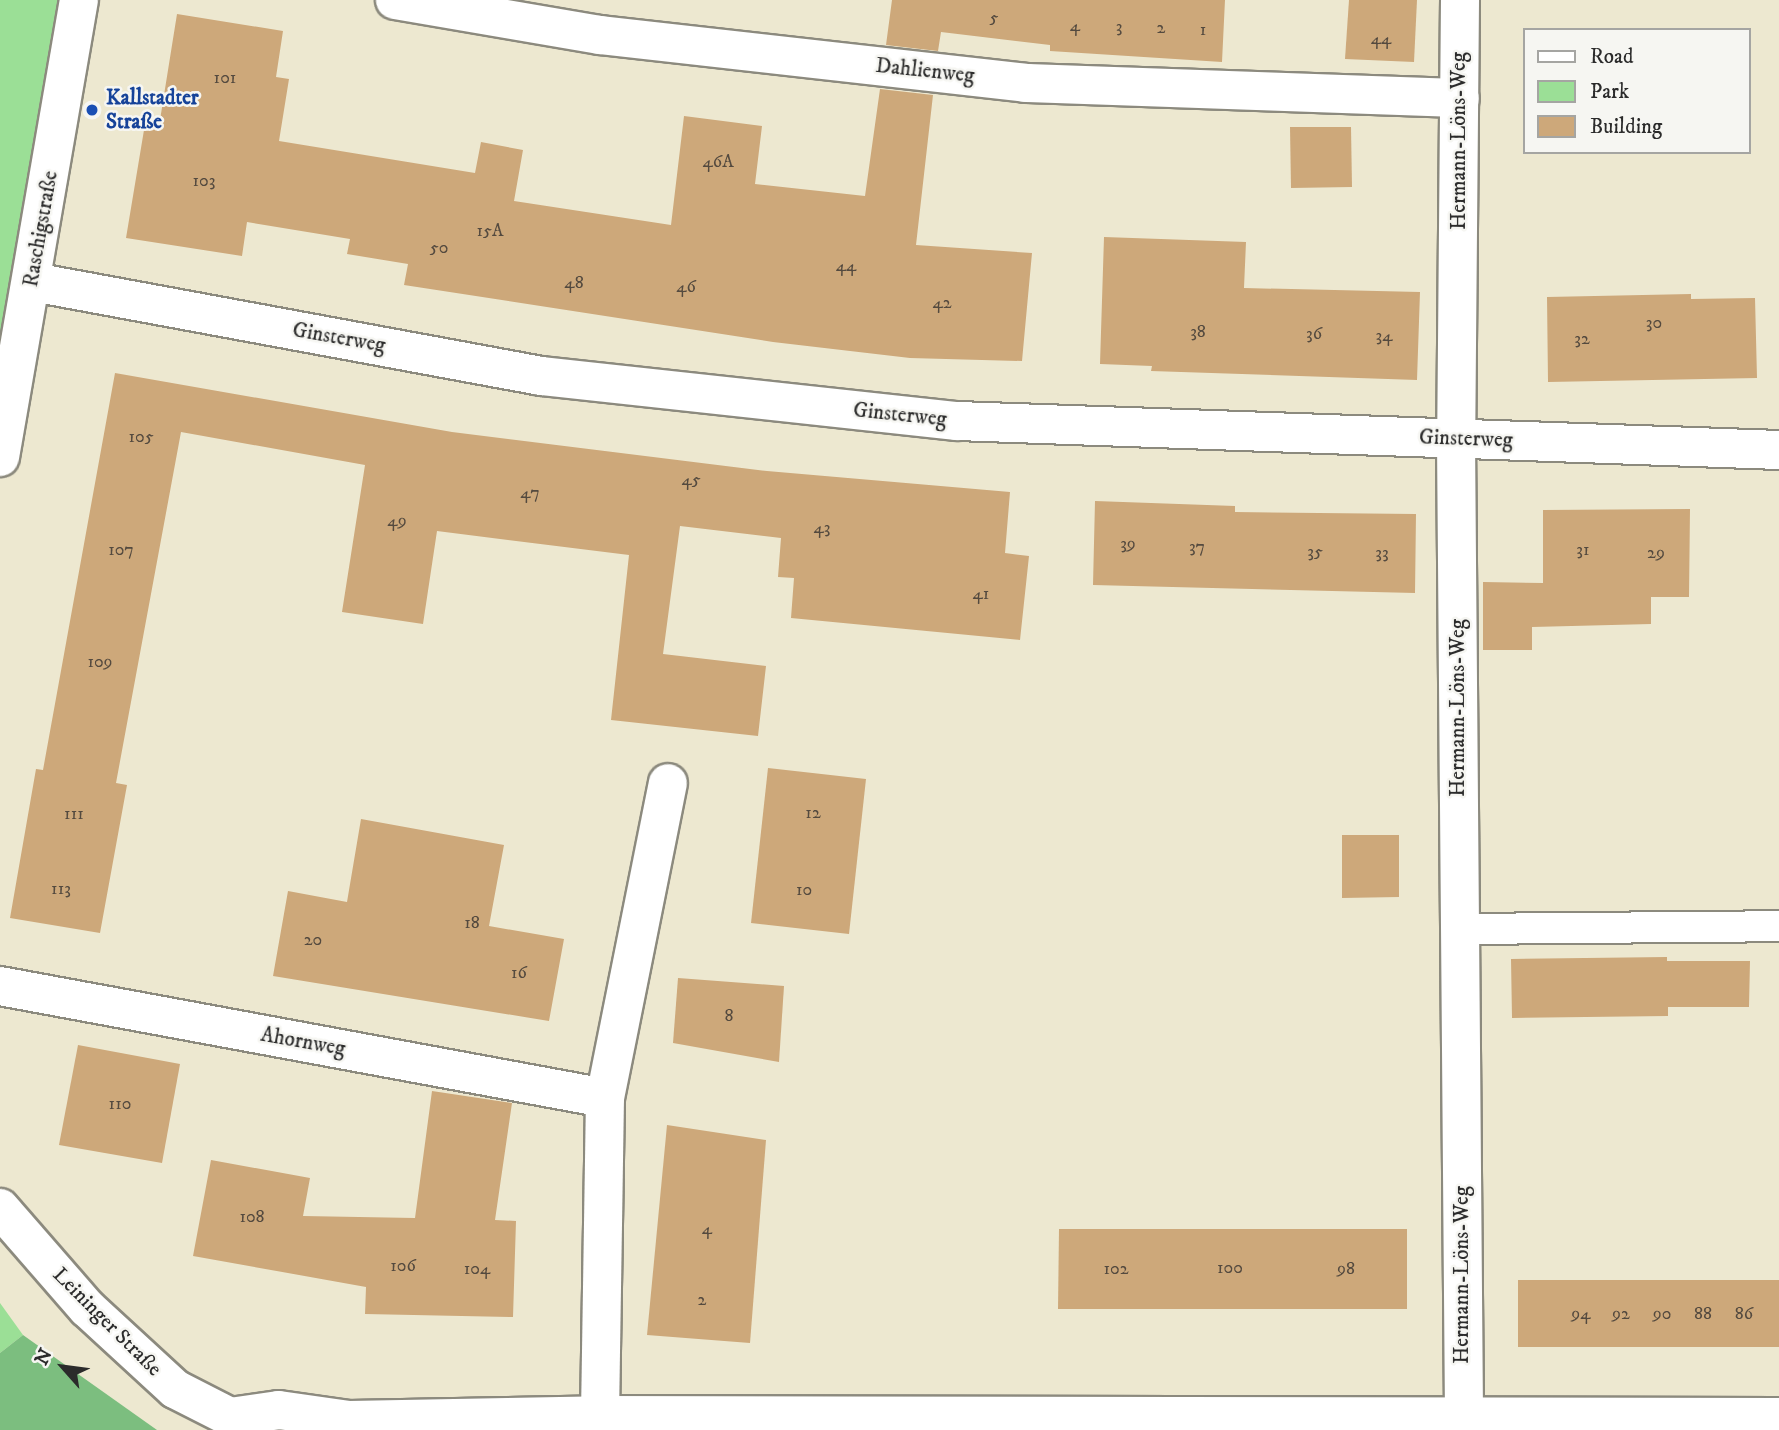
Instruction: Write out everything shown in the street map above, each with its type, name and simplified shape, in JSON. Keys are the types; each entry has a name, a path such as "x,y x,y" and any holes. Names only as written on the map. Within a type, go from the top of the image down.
{"street":[{"name":"Raschigstraße","path":"0,457 33,282 79,0"},
{"name":"Dahlienweg","path":"395,0 600,34 1025,83 1460,98"},
{"name":"Hermann-Löns-Weg","path":"1460,0 1456,439 1464,1423"},
{"name":"Ginsterweg","path":"33,282 555,377 957,421 1778,448"},
{"path":"600,1423 605,1098 668,783"},
{"name":"Ahornweg","path":"0,986 605,1098"},
{"name":"Leininger Straße","path":"0,1208 87,1308 175,1389 236,1424 279,1410 349,1420 600,1423 1464,1423 1779,1417"}],"lane":[{"path":"1460,929 1779,926"}],"green space":[{"path":"0,0 79,0 0,457"},
{"path":"0,1303 23,1335 0,1353"},
{"path":"23,1335 157,1430 0,1430 0,1353"}],"building":[{"path":"892,0 1225,0 1222,62 1050,51 1050,45 941,32 938,51 886,45"},
{"path":"1349,0 1417,0 1414,62 1345,59"},
{"path":"177,14 283,31 276,77 289,79 279,141 475,173 481,142 523,150 514,201 671,225 684,116 762,126 755,184 865,196 880,89 933,95 916,245 1032,253 1022,361 910,358 773,342 404,285 408,264 347,254 350,239 247,222 242,256 126,238 146,118 160,120"},
{"path":"1290,127 1351,127 1352,187 1291,188"},
{"path":"1104,237 1246,242 1244,288 1420,292 1417,380 1151,371 1152,366 1100,364"},
{"path":"1691,294 1691,299 1755,298 1757,378 1548,382 1547,297"},
{"path":"115,373 452,432 767,471 1010,492 1005,553 1029,556 1020,640 791,618 794,578 778,577 781,538 680,526 663,654 766,666 758,736 611,720 629,555 437,531 423,624 342,612 365,465 181,432 116,783 127,785 100,933 10,918 36,769 43,770"},
{"path":"1095,501 1235,506 1235,512 1416,514 1415,593 1093,585"},
{"path":"1690,509 1689,597 1651,597 1651,624 1532,627 1532,650 1483,650 1483,582 1543,583 1543,510"},
{"path":"768,768 866,779 849,934 751,923"},
{"path":"361,819 504,845 489,926 564,939 549,1021 273,976 288,891 347,902"},
{"path":"1342,835 1399,835 1399,897 1342,898"},
{"path":"1667,957 1667,961 1750,961 1749,1007 1668,1007 1668,1016 1512,1018 1511,959"},
{"path":"678,978 784,986 779,1062 673,1043"},
{"path":"78,1045 180,1064 162,1163 59,1145"},
{"path":"432,1091 512,1103 495,1220 516,1221 513,1317 365,1314 366,1287 193,1256 211,1160 310,1178 303,1216 415,1218"},
{"path":"667,1125 766,1140 750,1343 647,1335"},
{"path":"1059,1229 1407,1229 1407,1309 1058,1309"},
{"path":"1518,1280 1779,1280 1779,1347 1518,1347"}],"place":[{"name":"Kallstadter Straße","path":"92,110"}]}
